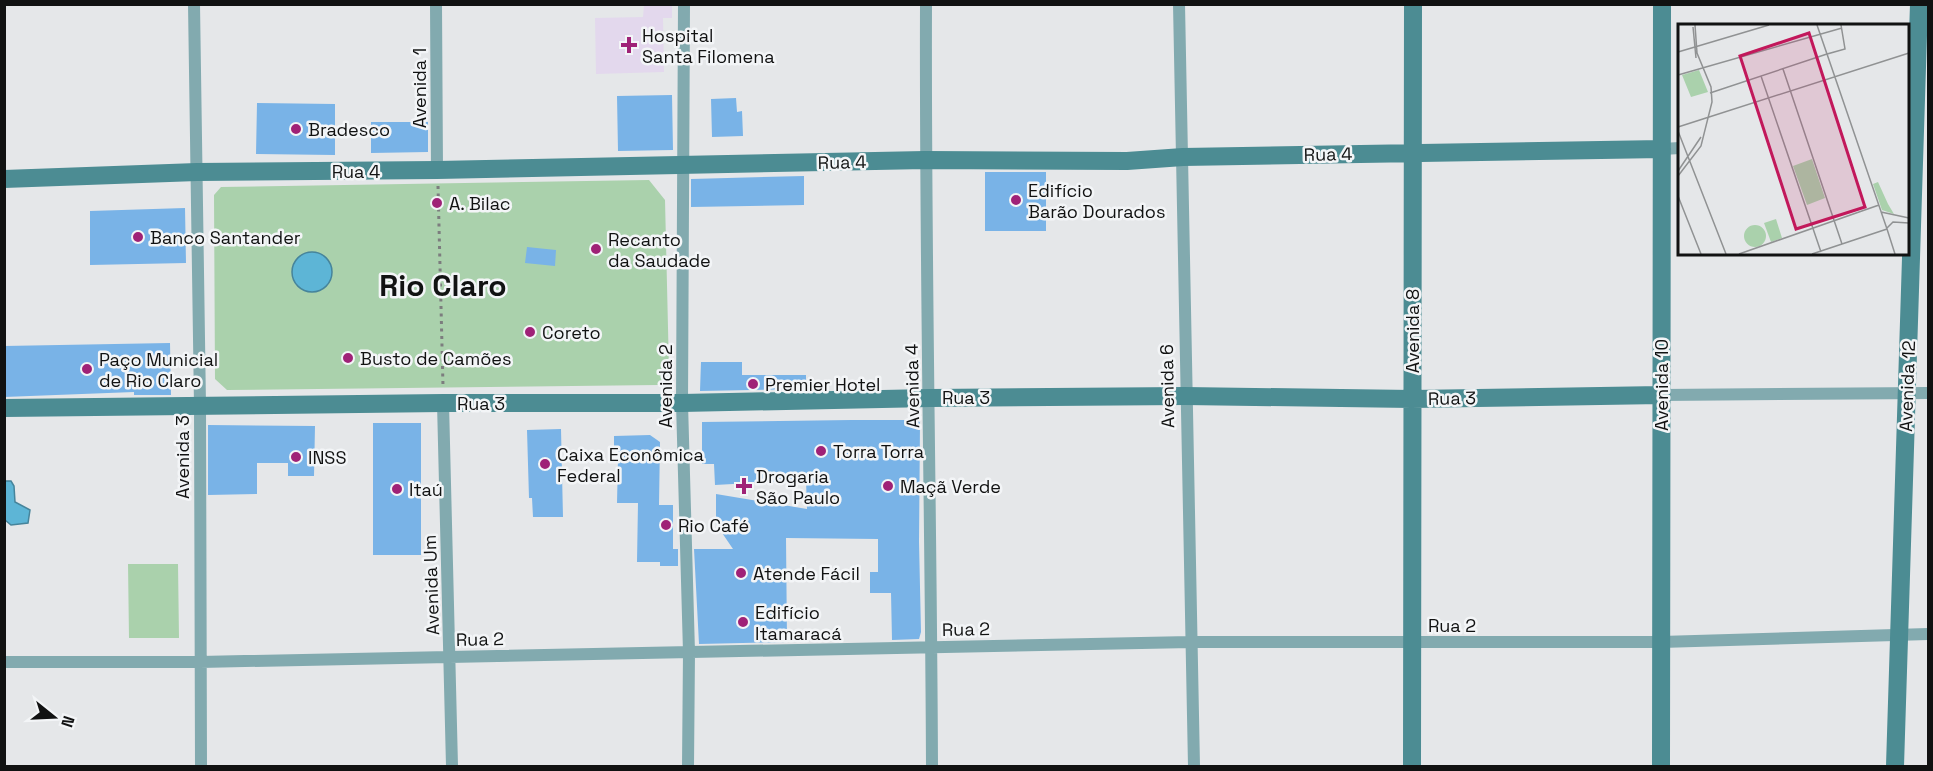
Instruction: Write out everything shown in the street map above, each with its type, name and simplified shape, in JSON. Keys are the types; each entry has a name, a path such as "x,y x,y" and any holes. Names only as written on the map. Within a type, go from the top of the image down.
{"main road":[{"name":"Avenida 8","path":"1412,766 1413,4"},
{"name":"Avenida 10","path":"1661,766 1661,395 1671,148 1662,4"},
{"name":"Avenida 12","path":"1895,766 1917,147 1919,4"},
{"name":"Rua 4","path":"4,178 197,172 437,170 925,160 1127,161 1183,157 1671,148"},
{"name":"Rua 3","path":"4,408 682,403 930,398 1185,396 1412,399 1661,395"}],"street":[{"name":"Avenida 3","path":"194,4 200,405 201,766"},
{"name":"Avenida 1","path":"436,4 437,170"},
{"name":"Avenida 2","path":"684,4 682,403 689,652 688,766"},
{"name":"Avenida 4","path":"926,4 925,160 930,398 932,766"},
{"name":"Avenida 6","path":"1179,4 1194,766"},
{"name":"Rua 3","path":"1661,395 1929,393"},
{"name":"Avenida Um","path":"443,403 452,766"},
{"name":"Rua 2","path":"4,662 200,662 1191,642 1661,642 1929,634"}],"path":[{"path":"437,170 443,403"}],"shaded area":[{"name":"Hospital Santa Filomena","path":"644,5 672,5 672,18 663,18 664,72 596,74 595,18 643,17"}],"green space":[{"path":"649,180 665,200 669,370 658,385 227,390 215,379 214,195 221,187"},
{"path":"128,564 178,564 179,638 129,638"}],"water":[{"path":"312,252 326,258 332,272 326,286 312,292 298,286 292,272 298,258"},
{"path":"4,481 11,481 14,486 15,502 30,510 28,523 11,525 5,520"}],"building":[{"path":"672,95 673,150 618,151 617,96"},
{"path":"736,98 737,112 742,111 743,136 712,137 711,99"},
{"name":"Bradesco","path":"257,103 335,104 335,155 256,154"},
{"name":"Bradesco","path":"371,122 428,122 428,152 371,153"},
{"name":"Edifício Barão Dourados","path":"985,172 1046,172 1046,231 985,231"},
{"path":"804,176 804,205 691,207 691,179"},
{"name":"Banco Santander","path":"185,208 186,263 90,265 90,211"},
{"path":"527,247 556,250 555,266 525,263"},
{"name":"Paço Municial de Rio Claro","path":"170,343 171,395 134,395 134,392 4,397 4,346"},
{"name":"Premier Hotel","path":"701,362 742,362 742,375 806,375 806,389 700,391"},
{"path":"918,420 920,423 921,632 919,639 892,640 891,593 870,593 870,572 878,572 878,539 786,538 787,642 699,644 694,549 733,549 716,524 716,494 807,509 806,480 715,485 714,464 702,464 702,422"},
{"name":"Itaú","path":"373,423 421,423 421,555 373,555"},
{"path":"208,425 315,426 314,476 288,476 288,463 257,463 257,494 208,495"},
{"name":"Caixa Econômica Federal","path":"561,429 563,517 533,517 532,498 529,498 527,430"},
{"path":"650,435 660,442 659,505 673,505 673,549 678,549 678,566 660,566 660,562 637,562 638,503 617,503 618,459 614,459 614,436"}],"place":[{"name":"Hospital Santa Filomena","path":"629,45"},
{"name":"Bradesco","path":"296,129"},
{"name":"Edifício Barão Dourados","path":"1016,200"},
{"name":"A. Bilac","path":"437,203"},
{"name":"Banco Santander","path":"138,237"},
{"name":"Recanto da Saudade","path":"596,249"},
{"name":"Coreto","path":"530,332"},
{"name":"Busto de Camões","path":"348,358"},
{"name":"Paço Municial de Rio Claro","path":"87,369"},
{"name":"Premier Hotel","path":"753,384"},
{"name":"Torra Torra","path":"821,451"},
{"name":"INSS","path":"296,457"},
{"name":"Caixa Econômica Federal","path":"545,464"},
{"name":"Drogaria São Paulo","path":"744,486"},
{"name":"Maçã Verde","path":"888,486"},
{"name":"Itaú","path":"397,489"},
{"name":"Rio Café","path":"666,525"},
{"name":"Atende Fácil","path":"741,573"},
{"name":"Edifício Itamaracá","path":"743,622"}],"district":[{"name":"Rio Claro","path":"443,285"}]}
